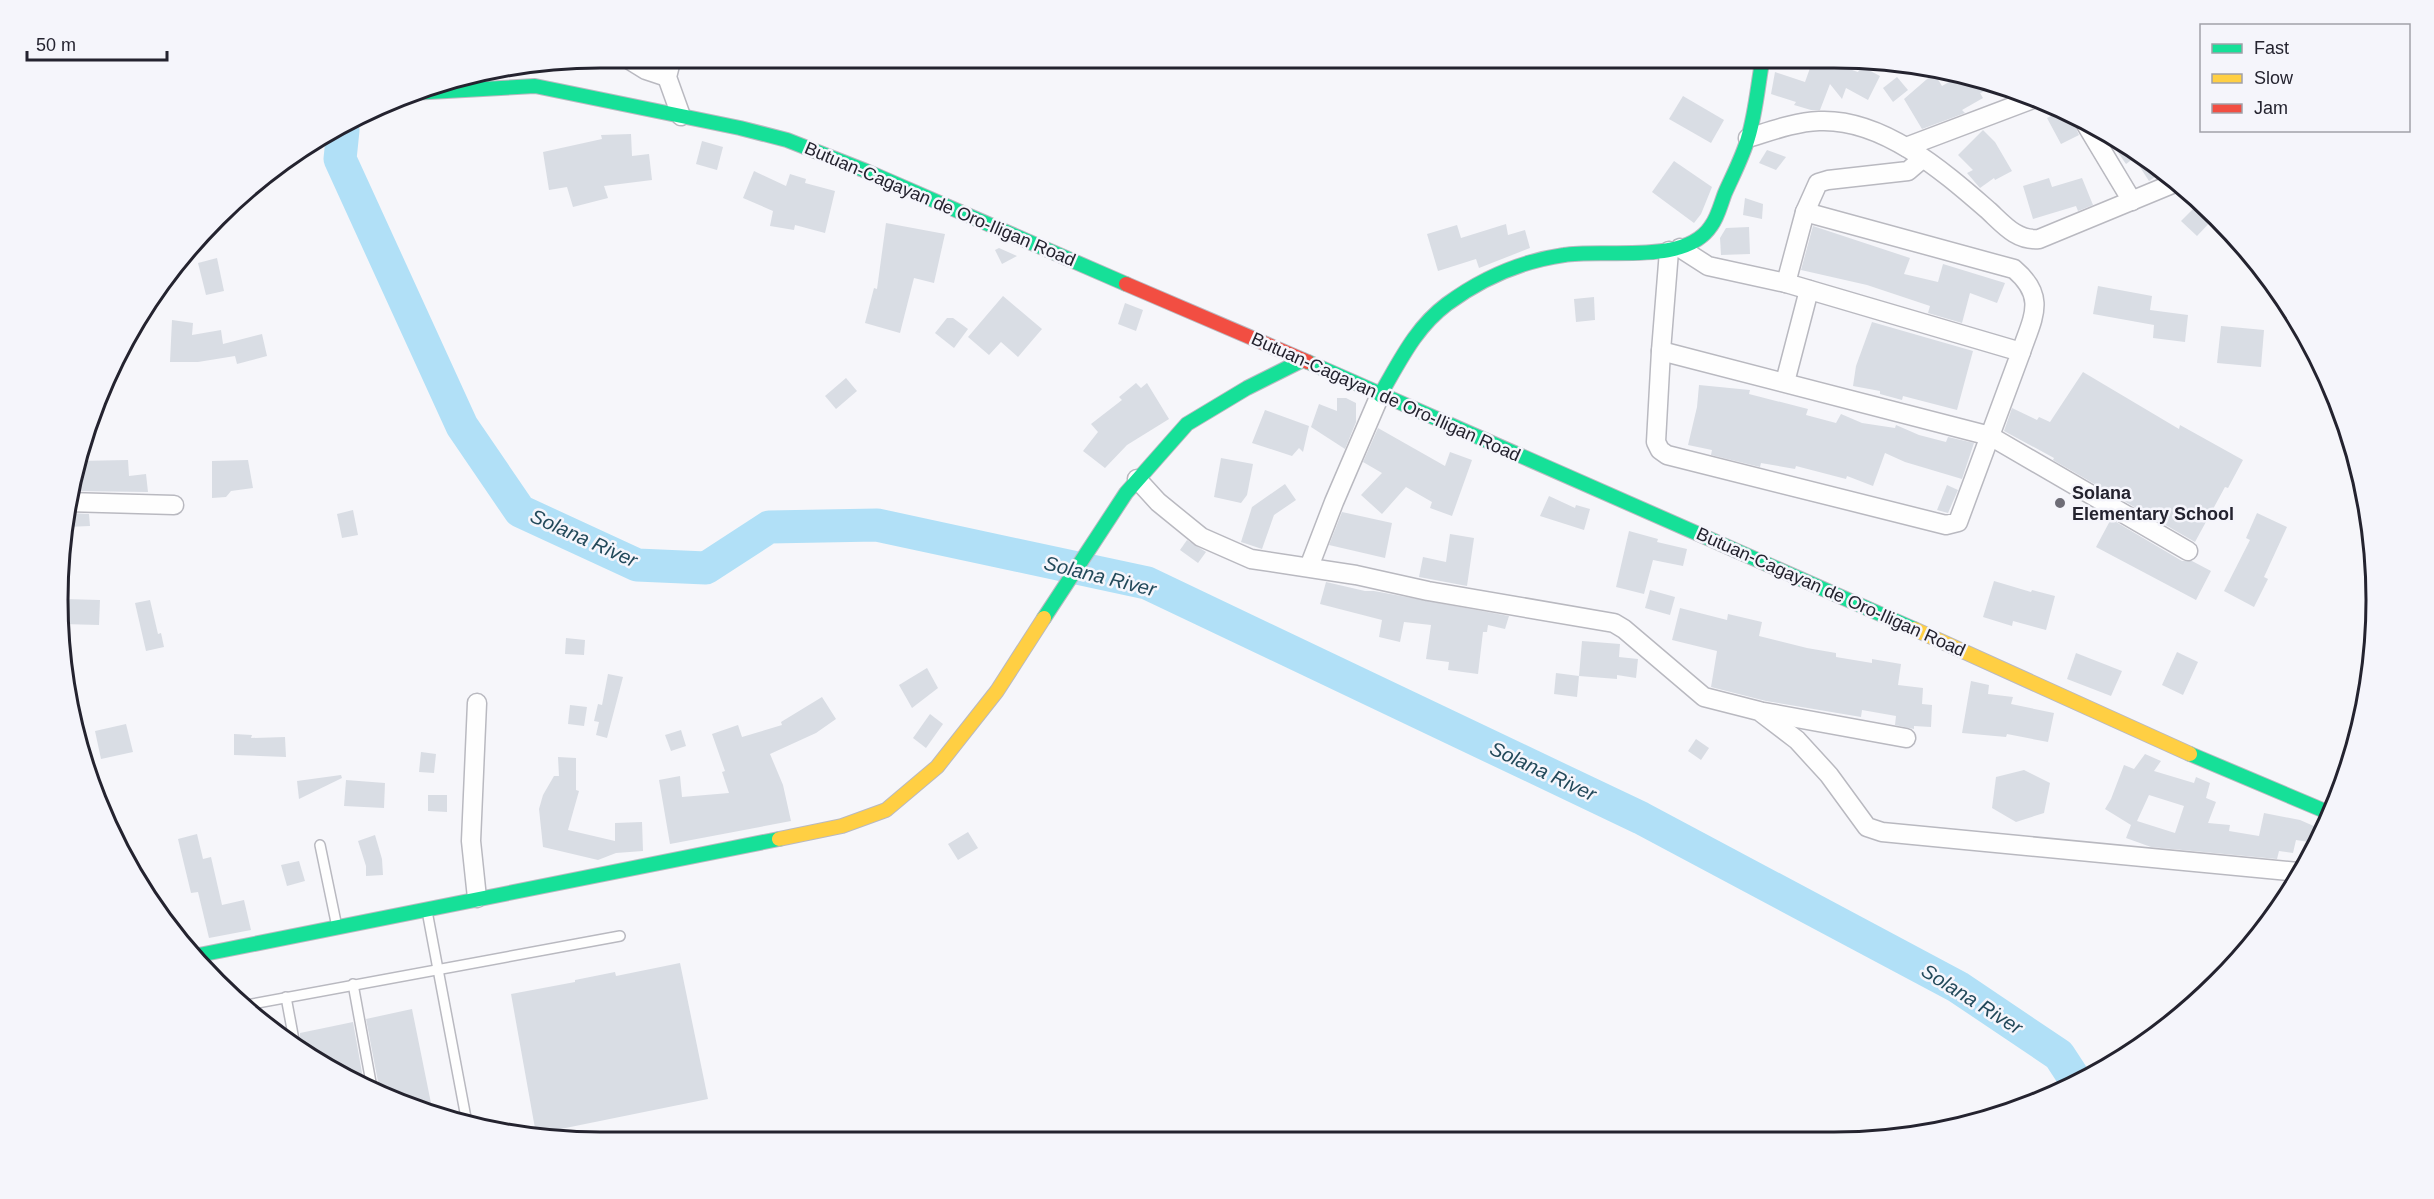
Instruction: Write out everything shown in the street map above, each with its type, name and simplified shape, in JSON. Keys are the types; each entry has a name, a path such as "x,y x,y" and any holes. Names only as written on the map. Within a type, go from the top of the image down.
{"main road":[{"path":"1380,395 1411,339 1435,314 1485,280 1557,255 1675,249 1698,239 1711,227 1748,138 1761,68"},
{"name":"Butuan-Cagayan de Oro-Iligan Road","path":"445,91 536,86 740,128 787,140 856,167 1303,360 1855,602 2220,768 2323,810"},
{"path":"204,954 842,826 886,810 937,767 997,691 1132,486 1187,424 1247,388 1303,360"}],"street":[{"path":"643,68 667,77"},
{"path":"669,68 667,77 681,116"},
{"path":"1906,147 2023,103"},
{"path":"1748,138 1801,123 1820,121 1843,122 1868,128 1906,147 1959,185 2011,231 2031,240 2039,239 2168,185"},
{"path":"2092,135 2132,201"},
{"path":"1786,283 1805,212 1814,188 1822,181 1908,171 1922,159"},
{"path":"1805,212 2014,269 2027,280 2034,293 2036,310 1958,522 1946,525 1667,455 1660,450 1656,442 1661,351 1675,249 1708,266 1786,283 2020,352"},
{"path":"1785,381 1809,290"},
{"path":"1661,351 1785,381 1990,436 2188,551"},
{"path":"1309,567 1380,395"},
{"path":"1132,486 1158,502 1201,537 1226,550 1251,559 1356,575 1428,591 1604,620 1624,629 1704,698 1759,711 1905,738"},
{"path":"77,502 174,505"},
{"path":"477,703 471,841 477,898"},
{"path":"1759,711 1797,740 1829,775 1867,827 1882,832 2292,871"}],"lane":[{"path":"320,845 337,927"},
{"path":"427,908 465,1114"},
{"path":"254,1003 620,936"},
{"path":"353,984 371,1080"},
{"path":"286,997 293,1034"}],"building":[{"path":"1810,68 1847,68 1858,72 1860,69 1867,69 1880,76 1868,100 1846,88 1842,99 1830,84 1820,110 1794,105 1796,102 1771,94 1775,72 1805,82"},
{"path":"1897,77 1908,90 1893,102 1883,88"},
{"path":"1930,77 1937,78 1942,86 1951,81 1987,90 1980,93 1983,98 1962,110 1965,113 1922,129 1904,99"},
{"path":"1683,96 1724,120 1711,143 1669,119"},
{"path":"2053,115 2070,122 2074,124 2079,135 2061,144 2047,118"},
{"path":"1983,130 1995,142 2012,171 1995,180 1994,178 1980,188 1967,173 1973,170 1958,155"},
{"path":"631,134 632,156 649,154 652,180 604,186 608,198 573,207 567,187 549,190 543,152 602,139 601,135"},
{"path":"702,141 723,147 717,170 696,164"},
{"path":"2115,148 2133,159 2126,164"},
{"path":"1767,150 1786,157 1776,170 1759,163"},
{"path":"1674,161 1712,187 1701,214 1694,223 1652,192"},
{"path":"2136,161 2157,176 2149,181"},
{"path":"754,171 786,186 790,174 806,179 805,183 835,191 825,233 795,225 794,230 770,226 773,211 743,198"},
{"path":"2049,178 2052,187 2082,178 2093,205 2078,211 2076,206 2033,219 2023,186"},
{"path":"1745,198 1763,204 1762,219 1743,215"},
{"path":"2194,208 2210,222 2197,236 2181,221"},
{"path":"886,223 945,234 934,283 914,278 900,333 865,323 874,288 877,289"},
{"path":"1506,224 1508,235 1525,230 1530,248 1479,268 1476,259 1438,271 1427,234 1457,225 1461,238"},
{"path":"1813,226 1910,258 1904,274 1938,282 1943,264 2005,283 1997,303 1970,293 1962,323 1928,313 1930,306 1867,285 1801,270"},
{"path":"1749,227 1750,254 1721,255 1720,238 1726,228"},
{"path":"999,248 1017,256 1002,264 995,250"},
{"path":"217,258 224,291 206,295 198,263"},
{"path":"2098,286 2152,296 2150,310 2188,315 2185,342 2153,338 2154,325 2093,314"},
{"path":"1003,296 1042,329 1018,357 1001,342 989,355 968,337"},
{"path":"1594,297 1595,320 1576,322 1574,299"},
{"path":"1125,303 1143,310 1136,331 1118,324"},
{"path":"947,318 953,318 968,329 954,348 935,333"},
{"path":"172,320 193,323 192,335 221,330 223,344 262,334 267,356 237,364 235,356 198,362 170,362"},
{"path":"1872,322 1973,351 1957,410 1903,396 1902,400 1880,394 1880,391 1853,386 1856,366"},
{"path":"2221,326 2264,330 2261,367 2217,363"},
{"path":"2083,372 2179,429 2180,425 2243,460 2228,488 2225,487 2195,542 2004,431 2012,408 2037,420 2039,417 2050,422"},
{"path":"846,378 857,391 836,409 825,396"},
{"path":"1136,383 1141,388 1147,383 1169,419 1127,445 1105,468 1083,451 1098,432 1091,424 1122,400 1119,397"},
{"path":"1699,385 1750,390 1749,394 1808,409 1806,415 1836,423 1841,414 1862,423 1895,428 1896,425 1919,435 1946,442 1948,437 1974,443 1962,479 1905,462 1885,453 1873,486 1847,476 1846,479 1796,466 1795,469 1761,463 1760,467 1711,455 1712,450 1688,445 1697,407"},
{"path":"1337,398 1346,398 1356,403 1356,422 1345,449 1311,427 1319,404 1337,411"},
{"path":"1265,410 1309,426 1303,452 1299,448 1292,456 1252,443"},
{"path":"1378,428 1445,466 1450,452 1472,460 1452,516 1430,508 1432,502 1406,487 1382,514 1361,495 1382,473 1363,462"},
{"path":"1221,458 1253,464 1247,495 1241,503 1214,497"},
{"path":"128,460 129,476 146,474 148,492 79,491 86,461"},
{"path":"248,460 253,488 231,491 226,497 212,498 212,461"},
{"path":"1285,484 1296,500 1274,515 1262,549 1241,542 1252,507"},
{"path":"1947,485 1958,490 1948,513 1937,510"},
{"path":"1549,496 1575,508 1576,505 1590,509 1584,530 1540,516"},
{"path":"353,510 358,535 342,538 337,514"},
{"path":"1342,512 1392,523 1385,558 1329,545"},
{"path":"75,513 89,514 90,526 73,527"},
{"path":"2257,513 2287,527 2264,577 2268,579 2254,607 2224,591 2250,540 2246,538"},
{"path":"2111,519 2182,561 2192,561 2211,571 2196,600 2096,547"},
{"path":"1629,531 1658,539 1657,542 1687,549 1683,566 1653,560 1644,594 1616,587"},
{"path":"1450,534 1474,538 1467,586 1419,577 1423,557 1446,562"},
{"path":"1187,540 1206,552 1198,563 1180,550"},
{"path":"1994,581 2031,592 2032,590 2055,596 2046,630 2013,621 2012,626 1983,617"},
{"path":"1326,582 1509,616 1505,629 1488,625 1487,632 1483,632 1478,674 1448,670 1449,662 1426,659 1431,625 1404,622 1400,642 1379,637 1382,620 1320,604"},
{"path":"1650,590 1675,597 1670,615 1645,608"},
{"path":"68,599 100,600 99,625 69,624"},
{"path":"150,600 158,634 161,633 164,647 146,651 135,603"},
{"path":"1680,608 1727,620 1728,614 1762,622 1759,636 1836,653 1836,657 1872,663 1872,659 1901,664 1898,685 1923,688 1922,704 1932,705 1931,727 1914,726 1914,729 1895,725 1896,716 1862,710 1861,717 1766,701 1711,687 1717,651 1672,640"},
{"path":"566,638 585,640 584,655 565,654"},
{"path":"1582,641 1620,644 1619,657 1638,659 1636,678 1617,675 1617,679 1579,676"},
{"path":"2177,652 2198,662 2183,695 2162,685"},
{"path":"2076,653 2122,671 2111,696 2067,679"},
{"path":"927,668 938,688 912,708 899,685"},
{"path":"1556,673 1579,676 1577,697 1554,694"},
{"path":"608,674 623,677 607,738 596,735 599,722 594,721 598,704 602,705"},
{"path":"1971,681 1989,685 1988,694 2013,697 2011,704 2054,713 2048,742 2007,734 2006,737 1962,733"},
{"path":"822,697 836,719 816,733 770,754 783,785 791,821 670,844 659,780 680,776 682,797 729,793 722,772 725,771 712,734 738,725 742,737 782,725 781,722"},
{"path":"570,705 587,707 584,726 568,724"},
{"path":"930,714 943,724 926,748 913,738"},
{"path":"126,724 133,752 101,759 95,731"},
{"path":"681,730 686,746 671,751 665,735"},
{"path":"234,734 252,735 251,738 285,737 286,757 234,755"},
{"path":"1696,739 1709,748 1701,760 1688,751"},
{"path":"421,752 436,754 434,773 419,772"},
{"path":"2145,754 2161,761 2154,771 2194,783 2196,777 2210,783 2206,798 2216,802 2208,823 2230,825 2229,831 2259,836 2264,813 2300,820 2316,827 2308,842 2296,840 2293,853 2279,851 2277,859 2151,847 2126,838 2131,825 2105,809 2124,765 2134,769","holes":["2149,795 2184,806 2175,833 2137,821"]},
{"path":"558,757 576,758 576,790 579,791 568,830 615,841 615,823 642,822 643,851 616,853 598,860 543,847 539,809 543,795 554,776 559,776"},
{"path":"2024,770 2050,783 2044,813 2016,822 1992,808 1996,777"},
{"path":"341,775 342,778 299,799 297,781"},
{"path":"346,780 385,783 384,808 344,806"},
{"path":"428,795 447,795 447,812 428,811"},
{"path":"968,832 978,848 958,860 948,844"},
{"path":"197,834 203,859 211,857 222,905 244,900 251,930 209,938 198,892 191,893 178,839"},
{"path":"375,835 382,859 383,875 366,876 366,866 358,841"},
{"path":"299,861 305,881 287,886 281,865"},
{"path":"680,963 708,1099 558,1129 535,1127 511,994 615,972 616,976"},
{"path":"412,1009 431,1104 378,1083 366,1019"},
{"path":"353,1022 363,1076 304,1042 300,1039 300,1033"}],"waterway":[{"name":"Solana River","path":"343,134 340,159 462,426 520,511 637,565 706,568 769,527 877,525 1147,583 1641,818 1958,987 2059,1055 2072,1076"}],"traffic: fast":[{"path":"1380,395 1417,334 1436,313 1460,295 1502,272 1564,255 1664,251 1683,246 1699,238 1716,218 1741,159 1753,118 1761,68"},
{"path":"445,91 535,86 740,128 787,140 866,171 1126,284"},
{"path":"1044,618 1126,493 1187,424 1247,388 1303,360"},
{"path":"1308,362 1914,629"},
{"path":"2190,754 2323,810"},
{"path":"204,954 779,839"}],"traffic: slow":[{"path":"779,839 842,826 886,810 937,767 997,691 1044,618"},
{"path":"1914,629 2190,754"}],"traffic: jam":[{"path":"1126,284 1308,362"}],"place":[{"name":"Solana Elementary School","path":"2060,503"}]}
